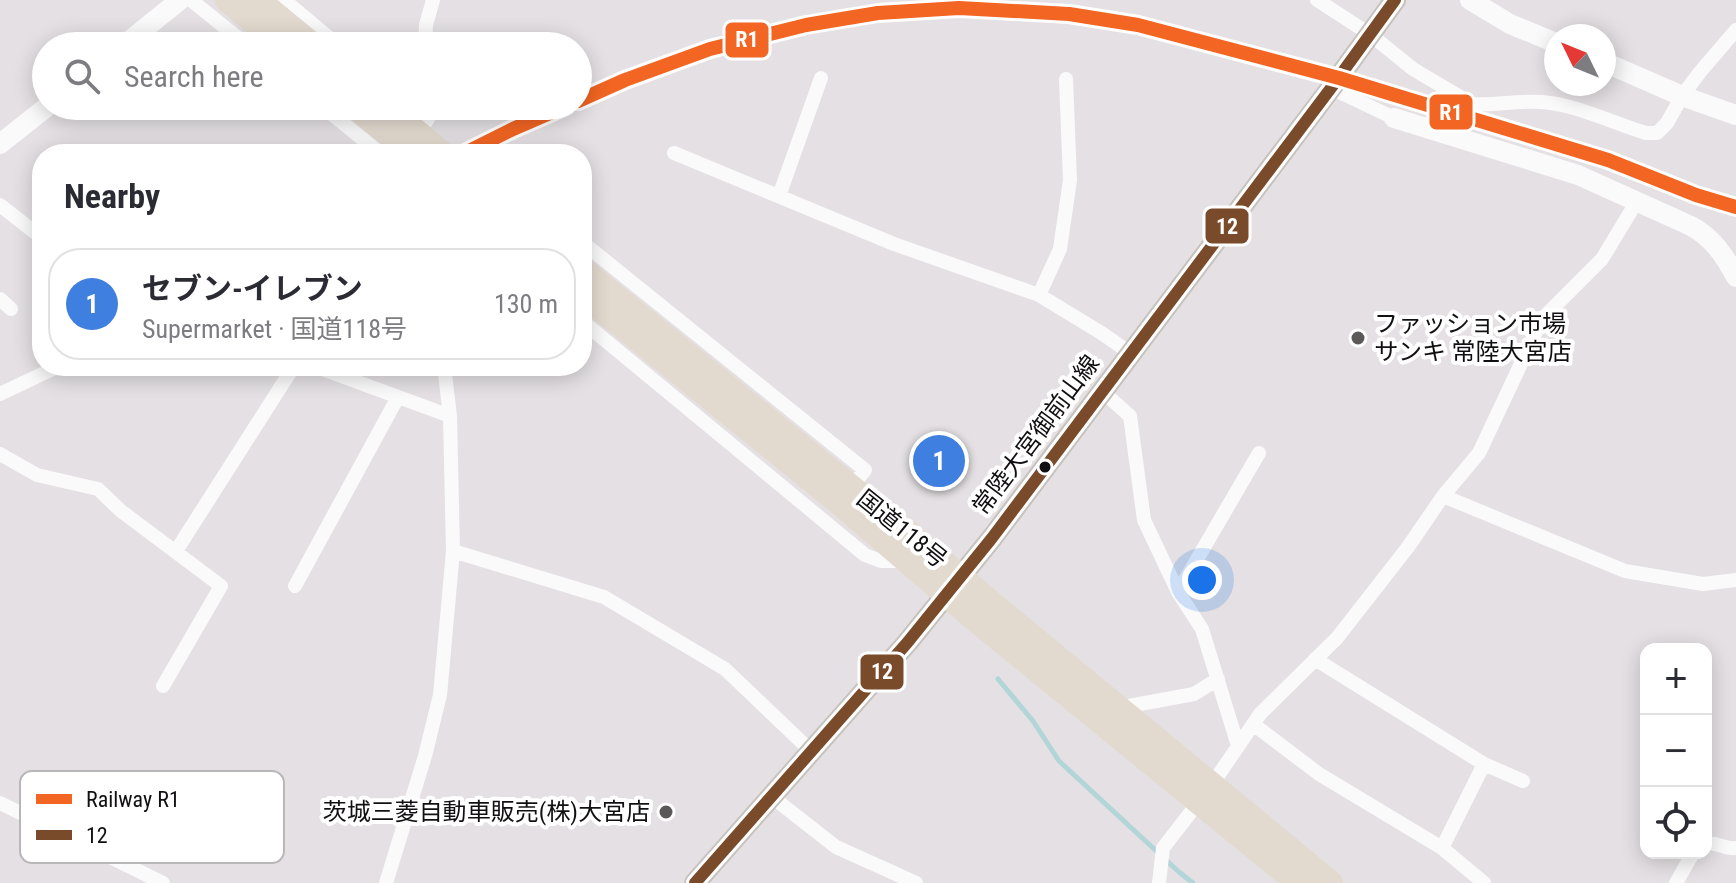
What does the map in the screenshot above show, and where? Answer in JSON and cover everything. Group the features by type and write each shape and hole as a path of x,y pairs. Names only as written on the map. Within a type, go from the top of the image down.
{"highway":[{"path":"228,0 267,32"},
{"path":"257,0 296,32"},
{"path":"373,120 401,144"},
{"path":"402,120 430,144"},
{"name":"国道118号","path":"592,280 647,335 905,561 953,586 1118,709 1299,883"},
{"name":"国道118号","path":"592,299 647,335 851,487 953,586 1205,794 1330,883"}],"main road":[{"name":"常陸大宮御前山線","path":"695,883 907,643 992,538 1395,0"}],"street":[{"path":"140,32 180,0"},
{"path":"191,0 231,32"},
{"path":"284,0 322,32"},
{"path":"426,32 433,0"},
{"path":"1317,0 1371,35 1413,69 1472,104 1519,101 1561,105 1646,133 1657,133 1667,123 1682,96 1736,30"},
{"path":"1470,0 1510,24 1544,38"},
{"path":"1616,67 1736,115"},
{"path":"779,196 821,78"},
{"path":"1039,295 1060,249 1070,180 1066,79"},
{"path":"1331,88 1394,118 1546,164 1637,201 1704,233 1730,253 1736,277"},
{"path":"0,144 32,119"},
{"path":"339,120 369,144"},
{"path":"408,144 427,120"},
{"path":"674,153 894,244 1039,295 1130,353"},
{"path":"1159,883 1163,848 1260,714 1337,638 1479,453 1542,319 1602,259 1637,201"},
{"path":"0,205 32,230"},
{"path":"592,250 865,470 851,487"},
{"path":"592,329 865,555 881,561 905,561"},
{"path":"0,394 38,376"},
{"path":"176,551 288,376"},
{"path":"341,376 450,416"},
{"path":"386,883 425,756 440,695 453,551 450,416 445,376"},
{"path":"1102,391 1130,416 1144,520 1178,592 1202,629 1238,746"},
{"path":"295,586 398,397"},
{"path":"1178,592 1259,453"},
{"path":"0,454 37,475 98,489 121,511 221,586 163,686"},
{"path":"1443,496 1625,571 1703,584 1736,580"},
{"path":"453,551 604,597 725,669 811,751"},
{"path":"1315,659 1484,764 1523,781"},
{"path":"1118,709 1194,694 1218,679"},
{"path":"1253,724 1319,774 1442,848 1484,883"},
{"path":"1442,848 1484,764"},
{"path":"771,796 836,847 916,883"},
{"path":"0,803 20,814"},
{"path":"1712,842 1736,848"},
{"path":"1676,883 1690,859"},
{"path":"110,863 136,877 163,883"}],"waterway":[{"path":"998,679 1033,721 1059,761 1193,883"}],"rail line":[{"name":"R1","path":"592,95 710,49 806,25 878,13 959,8 1069,14 1138,25 1339,78 1608,160 1696,195 1736,207"},
{"name":"R1","path":"483,144 534,120"}],"transit line":[{"name":"12","path":"695,883 907,643 992,538 1395,0"}],"place":[{"name":"ファッション市場 サンキ 常陸大宮店","path":"1358,338"},
{"name":"セブン-イレブン","path":"939,461"},
{"name":"茨城三菱自動車販売(株)大宮店","path":"666,812"}]}
